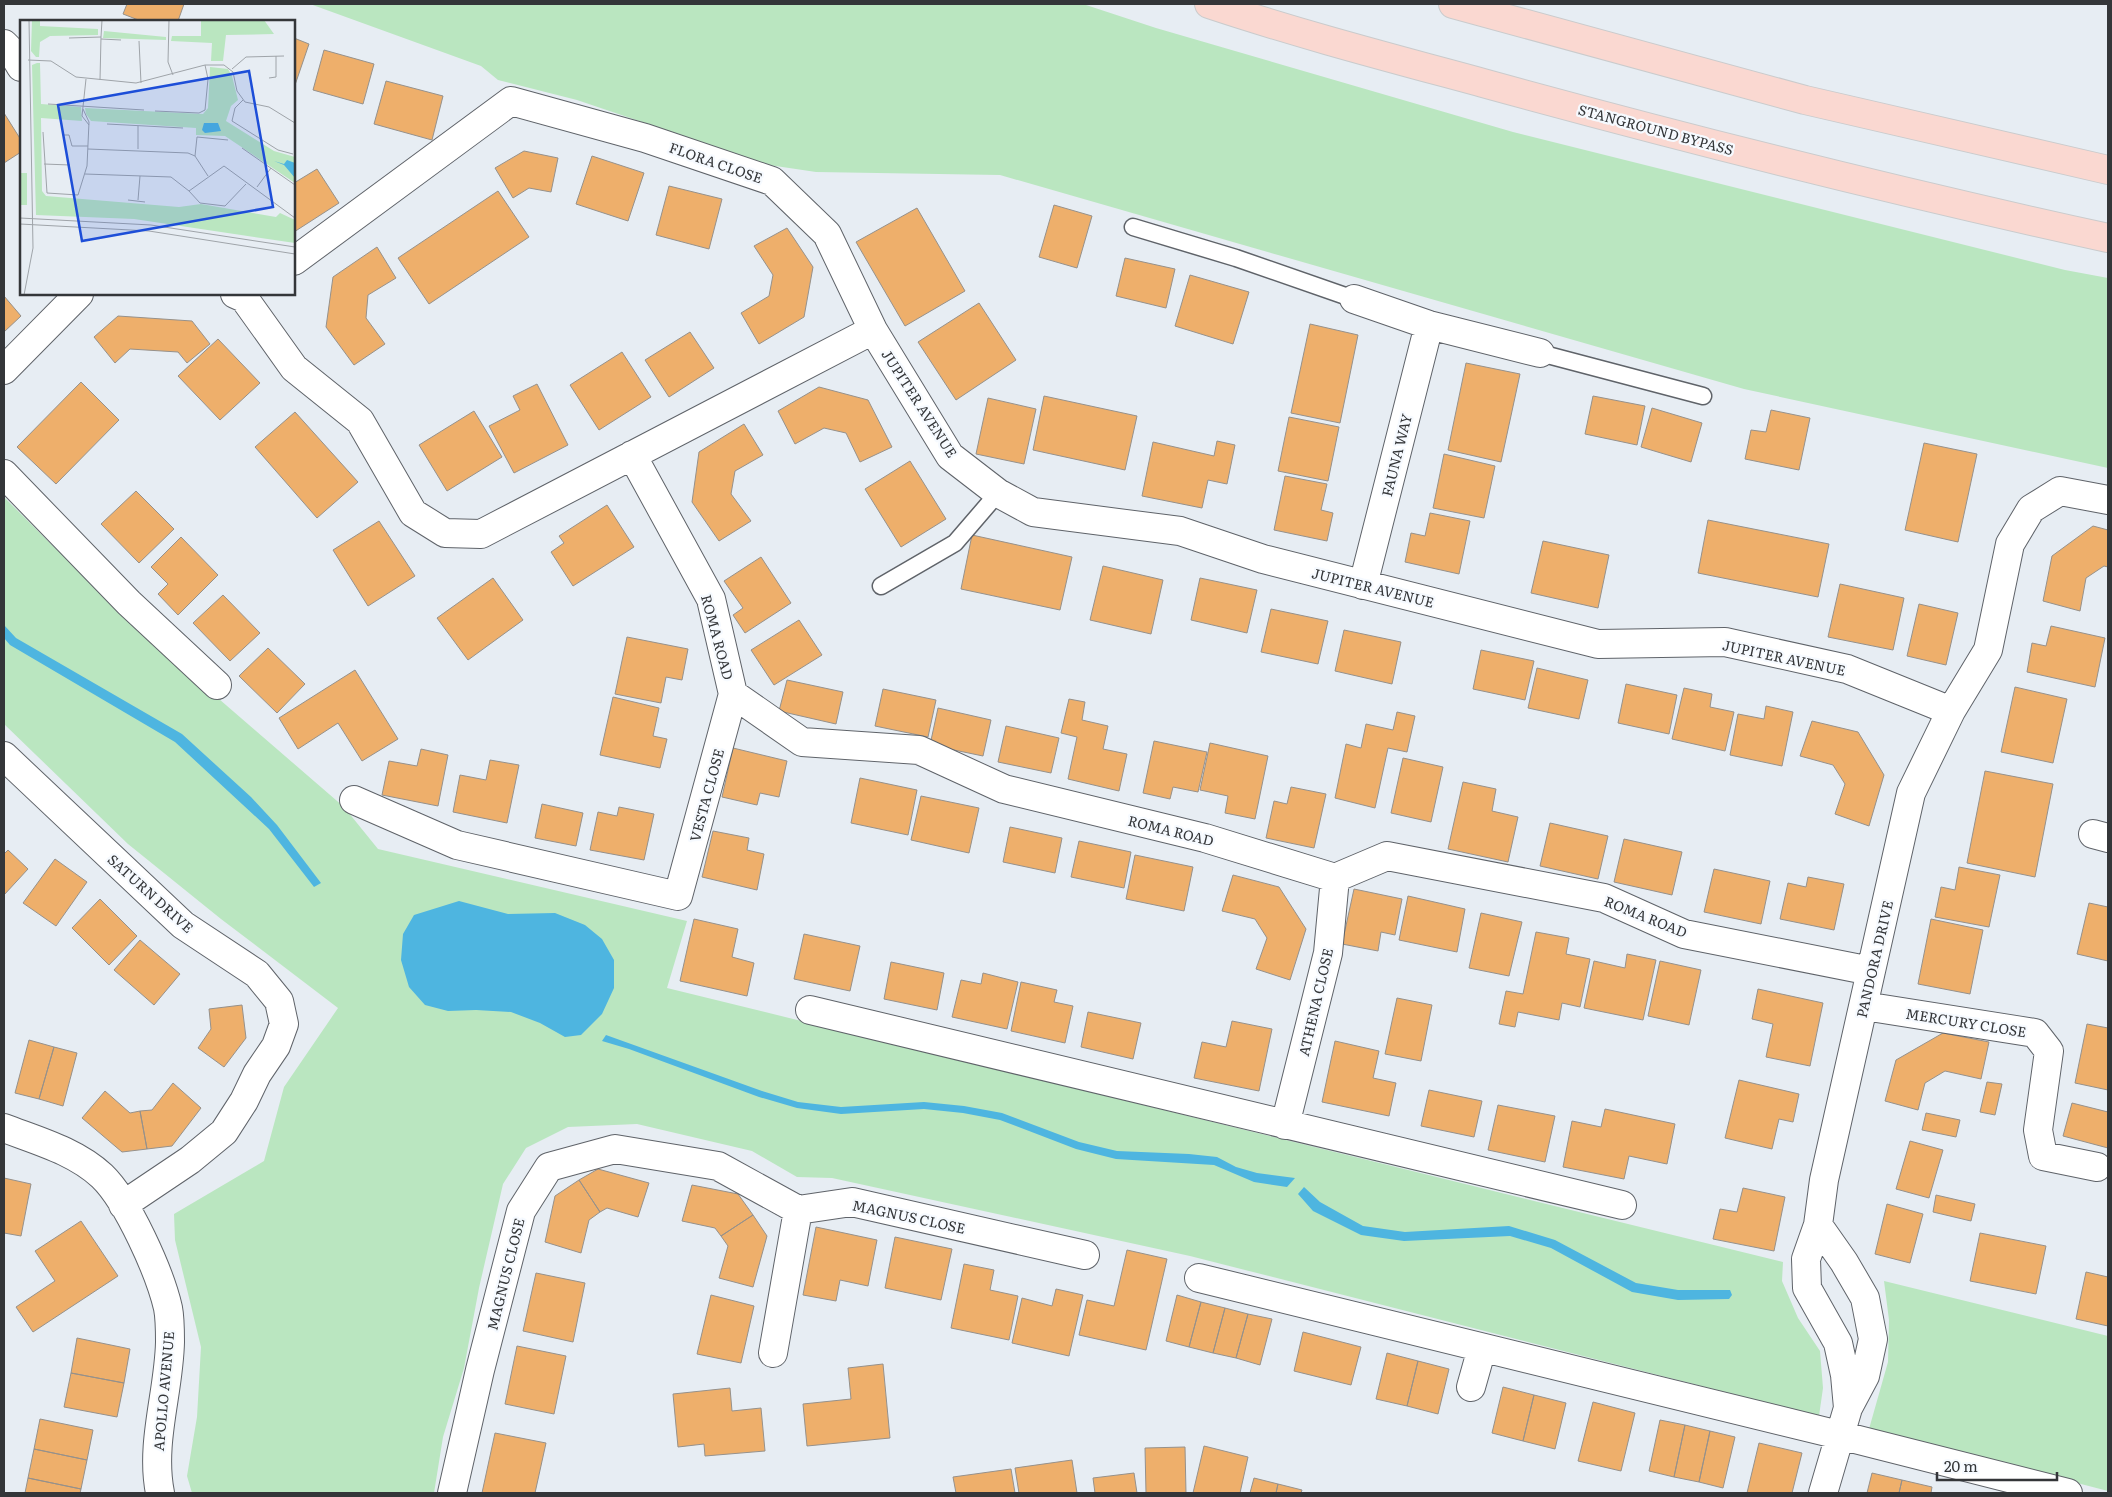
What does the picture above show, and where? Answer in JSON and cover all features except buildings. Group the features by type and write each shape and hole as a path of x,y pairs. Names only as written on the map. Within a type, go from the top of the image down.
{"main road":[{"name":"STANGROUND BYPASS","path":"1209,4 1337,43 1788,164 2108,238"},
{"path":"1452,4 1805,100 2108,170"}],"street":[{"path":"4,44 12,52 20,65"},
{"name":"FLORA CLOSE","path":"295,260 511,101 645,138 772,181 827,234 874,330"},
{"path":"4,370 79,295"},
{"path":"243,295 294,368 360,421 413,513 445,533 481,534 874,330"},
{"path":"1354,299 1429,325 1540,353"},
{"name":"FAUNA WAY","path":"1363,585 1429,325"},
{"name":"JUPITER AVENUE","path":"874,330 950,456 998,493 1033,512 1180,532 1263,559 1598,644 1725,642 1847,669 1951,711"},
{"name":"ROMA ROAD","path":"632,455 711,599 734,694 802,742 919,750 1004,790 1205,838 1335,878 1387,856 1604,898 1684,934 1872,971"},
{"path":"4,474 129,603 217,685"},
{"name":"PANDORA DRIVE","path":"1848,1408 1845,1375 1838,1343 1807,1288 1806,1259 1818,1225 1824,1180 1912,793 1951,711 1988,650 2010,544 2031,509 2060,491 2108,500"},
{"name":"VESTA CLOSE","path":"354,800 457,845 678,896 734,694"},
{"name":"SATURN DRIVE","path":"4,756 183,925 257,974 279,1001 284,1024 276,1046 257,1074 244,1101 224,1132 190,1160 123,1205"},
{"name":"ATHENA CLOSE","path":"1285,1125 1328,953 1335,878"},
{"name":"MERCURY CLOSE","path":"1864,1006 2034,1033 2049,1051 2038,1130 2043,1156 2097,1167"},
{"path":"810,1010 1622,1205"},
{"name":"APOLLO AVENUE","path":"4,1128 64,1150 102,1177 123,1205 144,1243 168,1309 170,1342 157,1457 160,1493"},
{"name":"MAGNUS CLOSE","path":"452,1493 480,1370 521,1211 549,1167 616,1149 718,1166 798,1210 852,1202 1085,1255"},
{"path":"773,1353 798,1210"},
{"path":"1818,1225 1844,1262 1865,1298 1873,1339 1865,1376 1848,1408 1824,1493"},
{"path":"1199,1278 2068,1493"},
{"path":"1471,1387 1482,1348"}],"lane":[{"path":"1133,228 1236,258 1354,299"},
{"path":"1540,353 1703,396"},
{"path":"881,586 955,542 998,493"}],"green space":[{"path":"310,4 1083,4 1156,28 1513,132 2065,270 2108,278 2108,468 1744,389 1000,175 816,172 769,165 577,100 498,80 481,66"},
{"path":"4,497 52,545 219,699 344,807 378,849 687,921 667,988 1783,1262 1782,1281 1798,1318 1820,1351 1823,1388 1819,1416 1190,1256 832,1178 797,1177 752,1151 637,1124 568,1127 526,1148 503,1184 479,1288 464,1368 443,1437 434,1493 192,1493 187,1476 197,1417 201,1347 175,1240 174,1214 264,1161 284,1087 338,1008 221,919 128,844 4,724"},
{"path":"1884,1281 2108,1336 2108,1491 1869,1429 1888,1362 1889,1320"}],"water":[{"path":"4,625 16,638 182,734 251,797 277,825 321,883 314,887 269,829 175,742 10,645 4,638"},
{"path":"459,901 508,914 555,913 585,925 602,939 614,960 614,988 602,1014 581,1035 565,1037 540,1023 511,1012 448,1011 425,1005 409,987 401,960 403,934 414,915"},
{"path":"606,1035 798,1102 841,1107 924,1102 964,1106 1002,1113 1079,1142 1117,1151 1217,1157 1236,1167 1257,1173 1295,1178 1287,1187 1254,1182 1214,1165 1116,1159 1076,1149 1000,1120 963,1113 924,1109 841,1114 797,1108 759,1097 629,1049 602,1041"},
{"path":"1304,1187 1320,1202 1363,1226 1405,1232 1509,1226 1555,1240 1636,1283 1678,1290 1730,1290 1732,1295 1729,1299 1678,1300 1632,1292 1551,1248 1510,1236 1404,1241 1361,1235 1313,1211 1298,1194"}]}
